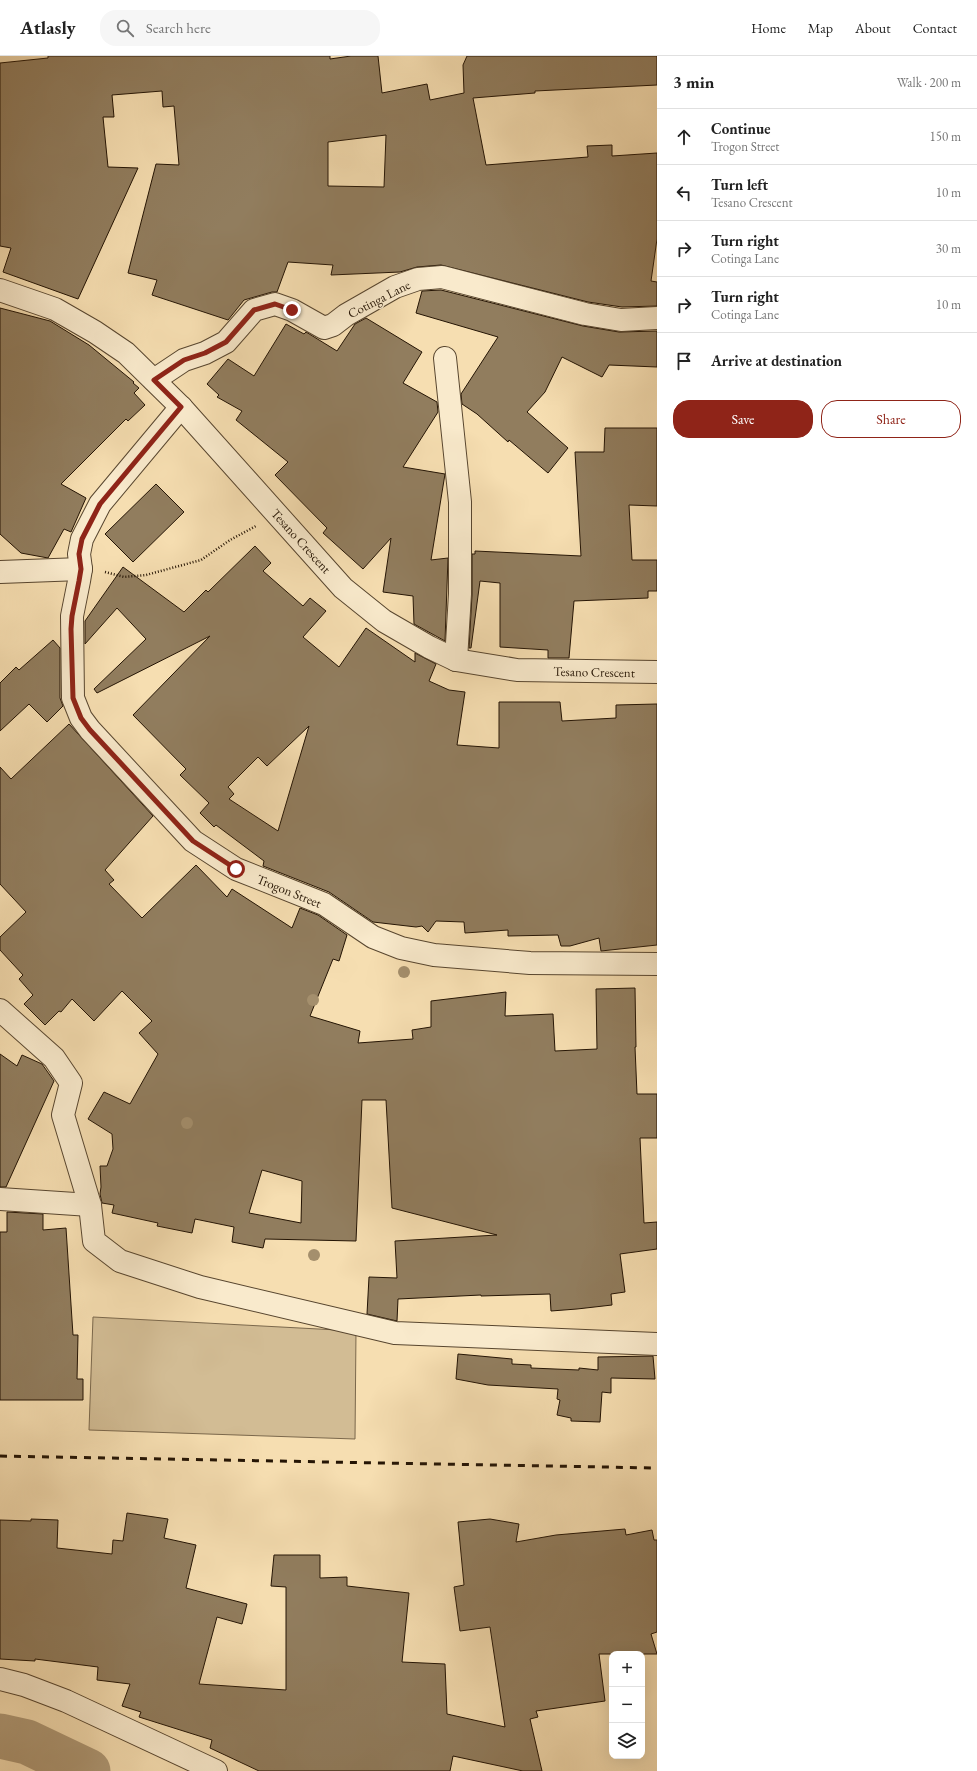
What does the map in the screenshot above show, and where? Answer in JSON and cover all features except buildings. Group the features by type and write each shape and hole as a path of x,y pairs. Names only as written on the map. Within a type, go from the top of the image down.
{"street":[{"name":"Cotinga Lane","path":"154,380 184,360 205,353 226,342 254,310 275,304 292,310 324,328 333,325 346,315 395,287 418,279 442,277 585,314 621,320 657,318"},
{"name":"Tesano Crescent","path":"0,290 55,309 95,332 126,353 181,407 343,588 384,621 428,647 456,660 517,670 657,672"},
{"path":"445,358 460,502 460,594 456,660"},
{"name":"Trogon Street","path":"181,407 100,504 82,539 79,554 81,569 71,629 73,698 81,718 90,730 193,841 236,869 324,904 373,937 401,948 434,955 530,963 657,964"},
{"path":"0,572 81,569"},
{"path":"0,1010 54,1058 71,1083 63,1115 90,1205 94,1241 120,1261 200,1287 265,1304 395,1333 657,1344"},
{"path":"0,1199 90,1205"},
{"path":"0,1679 24,1685 66,1701 216,1771"}],"path":[{"path":"81,569 100,571 124,577 146,575 201,560 230,540 256,526 281,519"}],"shaded area":[{"path":"93,1317 356,1331 355,1439 89,1430"}],"waterway":[{"path":"0,1736 27,1742 88,1771"}],"railway":[{"path":"0,1456 657,1468"}],"route":[{"path":"236,869 193,841 90,730 81,718 73,698 72,616 81,569 79,554 82,539 90,521 100,504 181,407 154,380 184,360 205,353 226,342 254,310 275,304 292,310"}]}
